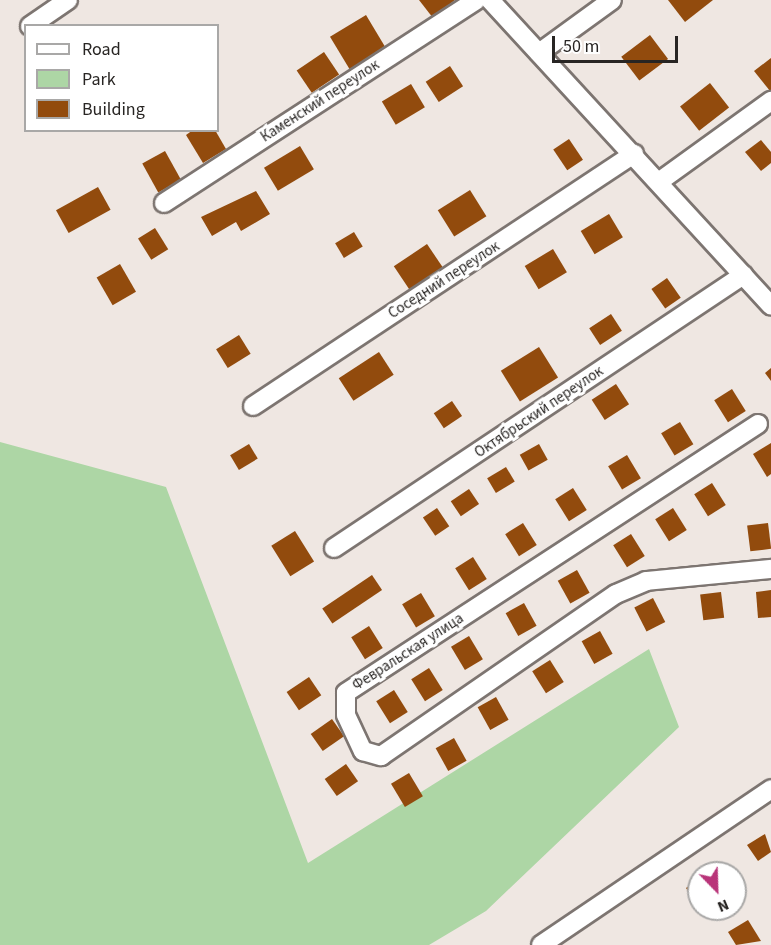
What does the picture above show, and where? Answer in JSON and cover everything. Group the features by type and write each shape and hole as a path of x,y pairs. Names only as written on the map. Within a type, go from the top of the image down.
{"street":[{"path":"32,24 68,0"},
{"name":"Каменский переулок","path":"164,203 476,0"},
{"path":"490,0 660,181 771,306"},
{"path":"539,53 612,0"},
{"path":"660,181 771,101"},
{"name":"Соседний переулок","path":"253,406 634,154"},
{"name":"Октябрьский переулок","path":"334,549 743,275"},
{"name":"Февральская улица","path":"758,424 345,693 346,715 363,751 381,756 616,594 656,580 771,569"},
{"path":"542,945 771,789"}],"green space":[{"path":"0,442 166,487 308,863 649,649 679,727 486,911 429,945 0,945"}],"building":[{"path":"419,0 455,0 433,18"},
{"path":"668,0 713,0 685,22"},
{"path":"366,15 386,48 350,70 330,37"},
{"path":"650,35 668,59 639,81 621,57"},
{"path":"324,52 339,74 312,93 297,70"},
{"path":"771,58 771,90 770,91 754,71"},
{"path":"450,66 463,86 439,102 426,82"},
{"path":"710,83 729,107 699,131 680,106"},
{"path":"411,84 425,107 396,125 382,102"},
{"path":"190,132 216,132 226,149 203,163 186,135"},
{"path":"569,139 583,160 567,170 553,150"},
{"path":"761,140 771,152 771,163 761,171 745,152"},
{"path":"300,146 314,169 278,191 264,168"},
{"path":"165,151 181,180 158,192 142,164"},
{"path":"98,187 111,210 69,233 56,210"},
{"path":"470,190 486,216 454,236 438,210"},
{"path":"256,191 270,214 241,231 236,222 212,236 201,217"},
{"path":"609,214 623,237 595,254 581,231"},
{"path":"155,228 168,249 151,260 138,239"},
{"path":"354,232 363,247 344,258 335,243"},
{"path":"427,244 445,271 412,293 394,266"},
{"path":"553,249 567,272 539,289 525,266"},
{"path":"120,264 136,292 113,305 97,278"},
{"path":"667,278 681,298 665,309 651,289"},
{"path":"611,314 622,331 600,345 589,328"},
{"path":"239,335 251,354 228,368 216,349"},
{"path":"539,347 558,378 520,401 501,371"},
{"path":"379,352 394,375 353,401 339,378"},
{"path":"771,368 771,381 765,373"},
{"path":"616,384 629,404 605,420 592,400"},
{"path":"732,389 746,411 728,422 714,400"},
{"path":"452,401 462,416 444,428 434,413"},
{"path":"680,422 693,444 675,456 661,433"},
{"path":"771,443 771,474 767,477 753,454"},
{"path":"249,444 258,459 239,470 230,455"},
{"path":"539,444 548,460 528,470 520,455"},
{"path":"627,455 641,478 622,489 608,466"},
{"path":"506,467 515,482 496,493 487,478"},
{"path":"712,483 726,505 708,516 694,494"},
{"path":"573,488 587,510 569,521 555,499"},
{"path":"469,489 479,504 461,516 451,501"},
{"path":"437,508 449,526 435,536 423,518"},
{"path":"673,508 687,530 669,541 655,519"},
{"path":"523,523 537,545 519,556 505,534"},
{"path":"768,523 771,549 750,551 747,526"},
{"path":"295,531 314,562 290,576 271,546"},
{"path":"631,534 645,556 627,567 613,545"},
{"path":"473,557 487,579 469,590 455,568"},
{"path":"577,570 590,593 570,603 558,581"},
{"path":"372,575 382,590 332,623 322,609"},
{"path":"771,590 771,617 758,618 756,592"},
{"path":"721,592 724,618 703,620 700,595"},
{"path":"421,593 435,616 416,627 402,604"},
{"path":"653,598 665,622 647,632 634,608"},
{"path":"524,603 537,626 518,636 506,613"},
{"path":"369,626 383,648 365,659 351,637"},
{"path":"600,631 613,654 594,664 582,641"},
{"path":"469,636 483,659 465,670 451,647"},
{"path":"550,660 564,682 546,693 532,671"},
{"path":"429,668 443,690 425,701 411,679"},
{"path":"309,677 321,695 299,710 287,692"},
{"path":"394,690 408,712 390,723 376,701"},
{"path":"496,697 509,720 490,730 478,707"},
{"path":"332,719 344,736 323,751 311,734"},
{"path":"454,738 467,761 448,771 436,748"},
{"path":"346,764 358,781 337,796 325,779"},
{"path":"409,773 423,796 405,807 391,784"},
{"path":"765,834 771,852 758,861 747,845"},
{"path":"747,921 761,941 736,945 728,932"}]}
